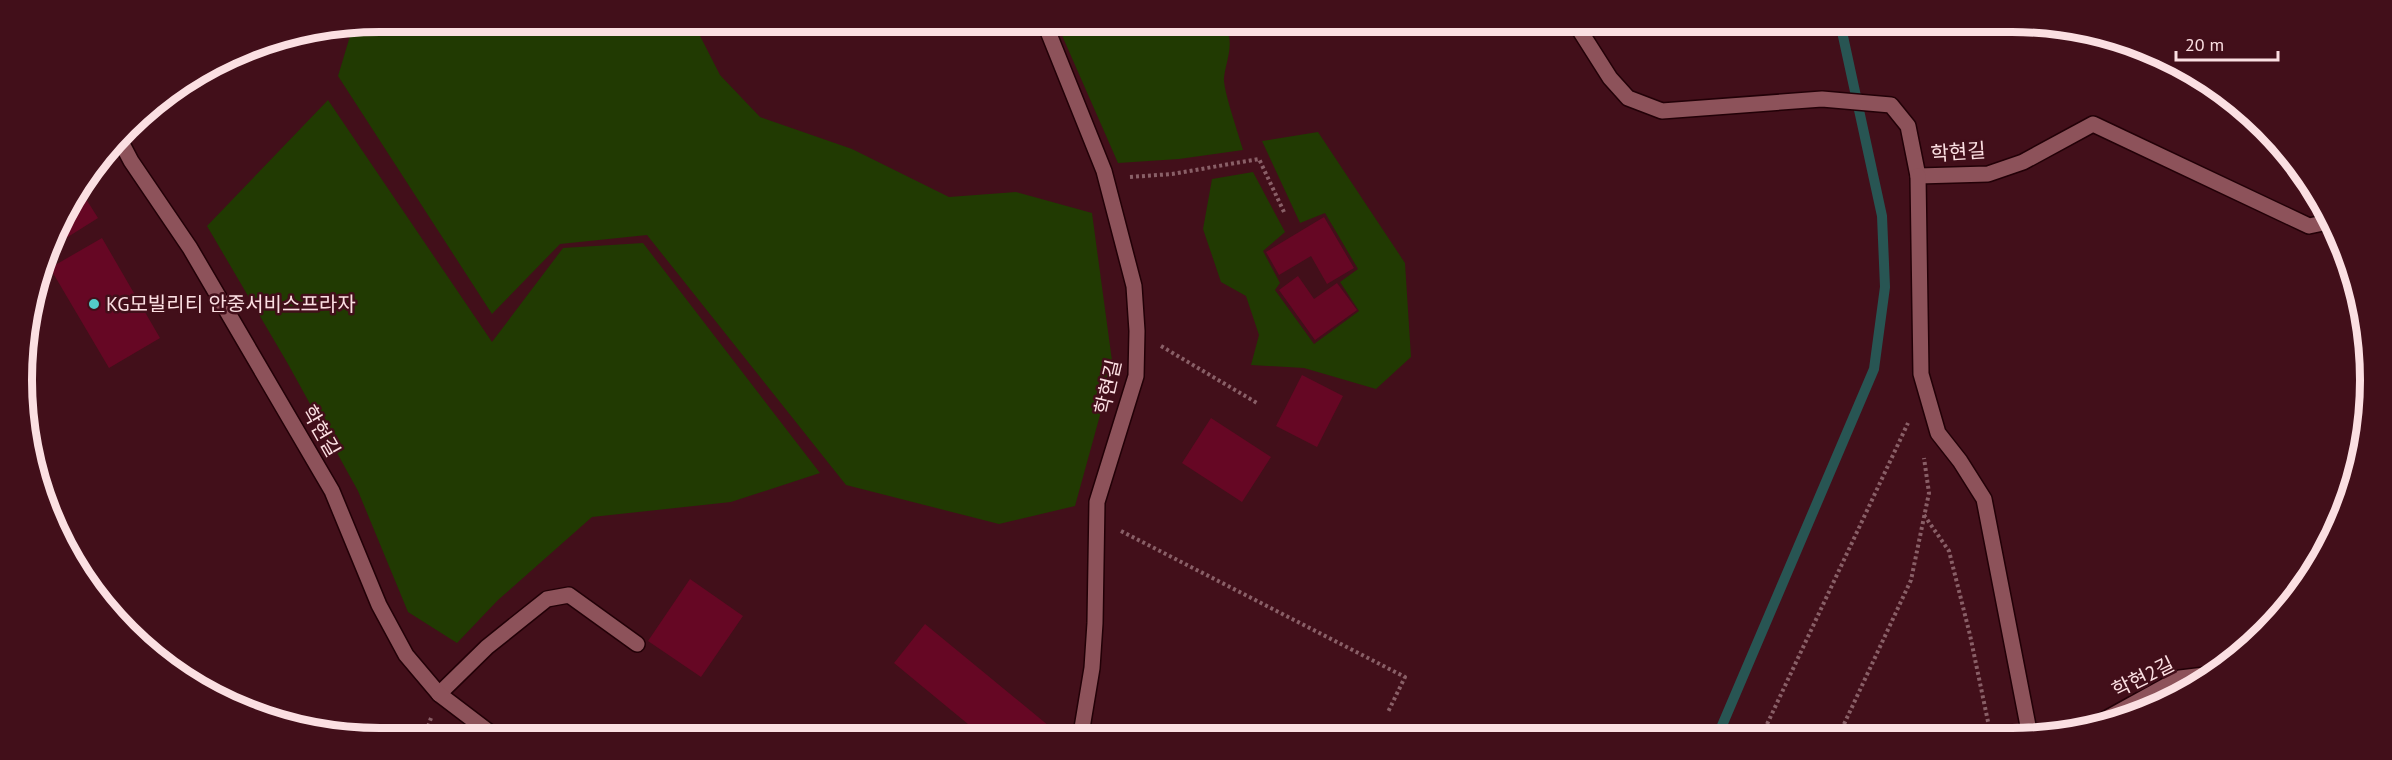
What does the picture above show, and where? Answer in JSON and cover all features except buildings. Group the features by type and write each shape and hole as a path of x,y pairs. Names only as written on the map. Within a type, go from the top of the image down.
{"street":[{"name":"학현길","path":"1048,32 1106,178 1134,286 1137,331 1137,376 1097,502 1095,634 1087,710 1082,728"},
{"name":"학현길","path":"1581,32 1610,78 1628,98 1662,111 1822,99 1891,105 1908,126 1918,176 1988,174 2023,162 2093,124 2309,225 2323,223"},
{"name":"학현길","path":"123,145 190,248 332,491 379,605 406,655 439,694 484,728"},
{"path":"1918,176 1921,374 1938,433 1960,461 1984,499 2028,728"},
{"path":"439,694 487,647 547,599 569,595 637,644"},
{"name":"학현2길","path":"2119,712 2180,678 2196,676"}],"path":[{"path":"1106,178 1172,174 1259,159 1284,212"},
{"path":"1137,331 1257,403"},
{"path":"1765,728 1917,404 1921,374"},
{"path":"1842,728 1911,580 1929,493 1923,448"},
{"path":"1924,515 1949,551 1970,634 1989,728"},
{"path":"1097,518 1405,677 1388,712"}],"green space":[{"path":"698,32 720,75 760,117 852,149 949,197 1016,192 1092,213 1113,368 1075,506 999,524 846,485 647,235 560,244 492,314 338,76 351,33"},
{"path":"1061,32 1227,32 1230,43 1224,84 1243,150 1179,159 1118,163"},
{"path":"328,100 492,342 563,248 643,243 820,473 731,502 592,517 498,600 457,643 408,612 358,491 288,364 207,226"},
{"path":"1318,132 1405,263 1411,357 1376,389 1304,368 1251,365 1259,335 1246,296 1221,282 1203,229 1212,179 1253,172 1285,232 1263,251 1280,283 1275,290 1314,344 1359,311 1340,282 1358,269 1325,213 1300,223 1262,141"}],"waterway":[{"path":"1721,728 1874,369 1885,287 1882,216 1842,32"}],"place":[{"name":"KG모빌리티 안중서비스프라자","path":"94,304"}]}
